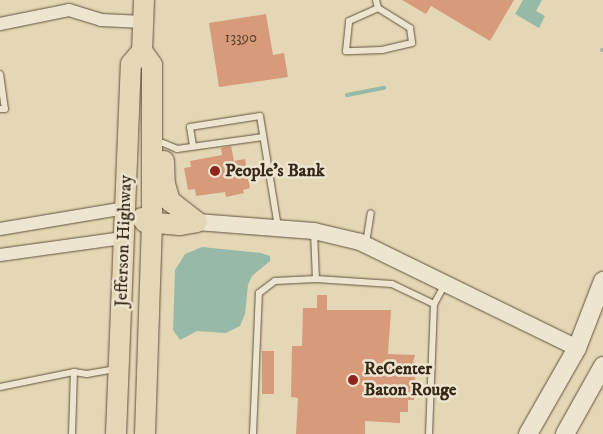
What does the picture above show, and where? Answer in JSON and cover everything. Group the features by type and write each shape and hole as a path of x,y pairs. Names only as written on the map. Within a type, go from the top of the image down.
{"main road":[{"name":"Jefferson Highway","path":"144,0 142,52 152,66 152,223 145,434"},
{"name":"Jefferson Highway","path":"116,434 131,64 142,52"},
{"path":"152,85 162,98 167,193 175,206 198,222"},
{"path":"130,91 139,104 140,215 145,222 152,223 180,225 198,222"},
{"path":"125,208 134,246 133,317 137,346 148,365"},
{"path":"528,434 577,348 603,281"},
{"path":"566,432 603,366"},
{"path":"565,371 576,378 580,386 567,417 566,432"}],"street":[{"path":"0,24 69,10 101,20 143,22"},
{"path":"0,229 125,208"},
{"path":"198,222 314,231 366,245 577,348"},
{"path":"0,255 124,238"}],"lane":[{"path":"376,0 378,8 410,28 412,42 382,50 346,51 349,21 378,8"},
{"path":"0,74 4,109 0,110"},
{"path":"193,146 190,127 260,116 278,229"},
{"path":"163,143 177,149 193,146 208,147 263,137"},
{"path":"366,245 371,213"},
{"path":"314,231 316,279"},
{"path":"253,434 259,293 275,281 316,279 392,284 434,304"},
{"path":"428,434 434,304 446,283"},
{"path":"0,387 74,372 87,374 119,368"},
{"path":"72,434 74,372"}],"shaded area":[{"path":"523,0 542,0 536,11 545,16 539,28 515,14"},
{"path":"202,247 261,253 270,256 270,261 252,276 248,285 245,314 240,326 226,333 197,331 180,340 173,330 175,270 185,254"}],"building":[{"path":"402,0 514,0 490,41 431,6 426,14"},
{"path":"266,14 273,55 284,53 288,77 219,87 209,23"},
{"name":"People's Bank","path":"231,146 234,161 245,159 250,188 243,190 244,193 226,197 225,192 196,196 195,189 188,190 184,168 191,167 190,161 222,155 221,148"},
{"name":"ReCenter Baton Rouge","path":"317,295 327,295 327,310 391,310 388,354 415,355 413,362 416,363 414,400 408,400 408,412 400,412 400,423 365,421 365,434 296,434 298,398 291,397 292,346 302,346 303,308 317,308"},
{"path":"262,351 274,351 274,394 262,394"}],"waterway":[{"path":"347,95 384,88"}],"place":[{"name":"People's Bank","path":"215,171"},
{"name":"ReCenter Baton Rouge","path":"353,380"}]}
